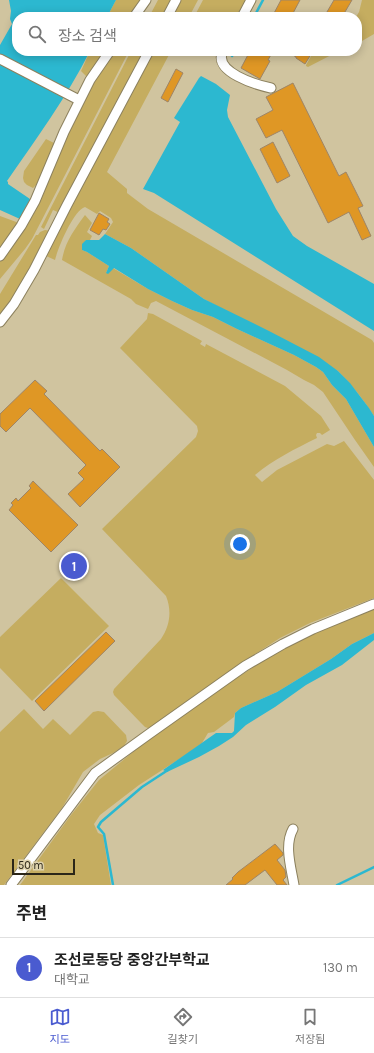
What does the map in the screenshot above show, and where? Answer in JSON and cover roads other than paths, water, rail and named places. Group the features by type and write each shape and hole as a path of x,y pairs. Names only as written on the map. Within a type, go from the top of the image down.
{"street":[{"path":"138,12 146,0"},
{"path":"170,12 176,0"},
{"path":"245,12 251,0"},
{"path":"0,256 21,226 35,201 79,100 90,80 107,56"},
{"path":"0,322 14,304 34,270 146,56"},
{"path":"222,56 222,62 227,69 239,77 256,85 271,88"},
{"path":"0,59 79,100"},
{"path":"11,885 95,773 245,666 313,629 374,604"},
{"path":"293,829 290,836 289,849 294,885"}],"water":[{"path":"9,0 116,0 110,12 12,12 12,24 10,19 11,11"},
{"path":"12,24 12,56 87,56 40,134 7,181 8,184 30,199 32,203 23,218 20,219 0,210 0,45"},
{"path":"201,76 216,84 230,95 227,110 228,117 276,209 293,236 307,246 374,284 374,331 154,193 143,189 180,122 174,118"},
{"path":"105,234 131,248 204,299 319,357 338,371 350,383 374,416 374,447 346,399 332,385 323,372 316,367 213,317 172,301 148,289 114,268 108,274 106,273 109,266 82,250 82,244 86,240 99,240"},
{"path":"374,633 374,640 342,665 306,685 246,725 233,737 199,757 167,772 163,770 216,733 232,733 234,731 235,713 241,708 277,692 331,659 352,644"}],"waterway":[{"path":"257,12 263,0"},
{"path":"113,885 104,834 98,827 101,822 142,787 168,770"},
{"path":"337,885 374,867"}],"place":[{"name":"조선로동당 중앙간부학교","path":"74,566"}]}
